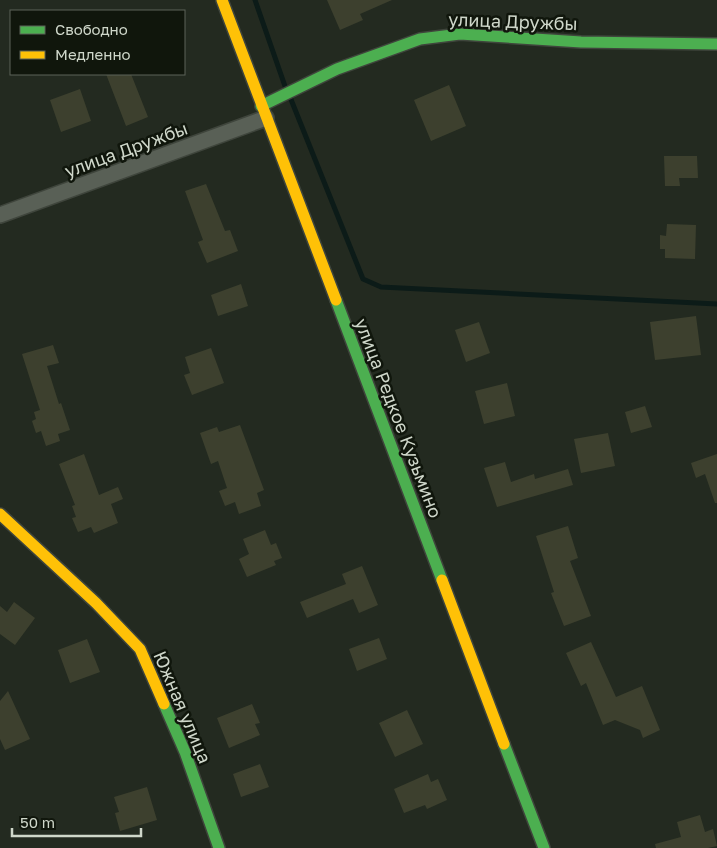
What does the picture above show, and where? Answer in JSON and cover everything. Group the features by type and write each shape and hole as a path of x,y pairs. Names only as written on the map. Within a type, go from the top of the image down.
{"street":[{"name":"улица Редкое Кузьмино","path":"222,0 544,848"},
{"name":"улица Дружбы","path":"0,216 263,112 338,69 420,39 460,34 581,42 717,44"},
{"name":"Южная улица","path":"0,514 96,603 140,649 185,752 219,848"}],"building":[{"path":"327,0 392,0 360,14 363,20 340,30"},
{"path":"106,75 131,75 148,117 126,126"},
{"path":"449,85 466,126 431,141 414,100"},
{"path":"80,89 91,121 61,132 50,100"},
{"path":"664,156 697,156 698,178 679,178 680,186 665,186"},
{"path":"206,184 225,231 230,230 238,251 207,263 198,242 203,240 185,191"},
{"path":"667,224 696,225 695,259 665,258 665,249 660,249 660,235 666,236"},
{"path":"241,284 248,306 218,316 211,295"},
{"path":"696,316 701,355 655,360 650,322"},
{"path":"479,322 490,353 466,362 455,330"},
{"path":"53,345 59,363 47,366 59,404 61,403 70,430 58,434 60,441 46,446 41,431 36,433 32,421 36,419 34,412 40,410 22,354"},
{"path":"211,348 224,383 192,395 184,375 190,373 185,357"},
{"path":"507,383 515,416 484,424 475,391"},
{"path":"645,406 652,427 631,433 625,412"},
{"path":"240,425 264,490 257,493 261,506 239,514 235,502 225,506 219,491 227,488 218,461 211,464 200,433 217,427 219,432"},
{"path":"608,433 615,466 581,473 574,439"},
{"path":"84,454 99,495 118,487 123,499 111,504 118,523 94,533 91,527 78,532 72,518 76,517 72,506 75,505 59,464"},
{"path":"717,454 717,503 715,503 705,474 696,478 691,463"},
{"path":"505,462 511,482 534,474 535,479 568,469 573,485 497,507 484,468"},
{"path":"568,526 578,558 570,561 591,616 564,626 551,593 554,592 536,536"},
{"path":"265,530 271,545 276,543 282,558 274,561 276,565 247,577 239,559 249,554 243,539"},
{"path":"362,566 378,605 359,613 353,599 307,618 300,602 346,584 342,574"},
{"path":"14,602 35,618 15,645 0,634 0,606 7,612"},
{"path":"379,638 387,659 357,671 349,649"},
{"path":"87,639 100,672 70,683 58,650"},
{"path":"591,642 616,697 642,686 660,730 643,738 640,730 615,720 603,725 586,683 581,686 566,653"},
{"path":"8,691 30,739 5,750 0,739 0,701"},
{"path":"252,704 260,723 255,724 260,735 229,748 217,718"},
{"path":"407,710 423,744 395,757 379,723"},
{"path":"260,764 269,787 241,797 233,774"},
{"path":"428,774 431,782 438,779 447,800 427,809 425,805 404,813 394,789"},
{"path":"147,787 157,820 120,831 115,813 119,812 114,797"},
{"path":"700,815 705,832 713,829 717,846 708,848 656,848 655,844 681,837 677,822"}],"waterway":[{"path":"255,0 286,89"},
{"path":"290,97 363,279 381,287 717,304"}],"traffic: fast":[{"path":"261,106 337,69 420,39 460,34 581,42 717,44"},
{"path":"336,300 442,580"},
{"path":"164,704 185,752 219,848"},
{"path":"504,744 544,848"}],"traffic: slow":[{"path":"222,0 336,300"},
{"path":"0,514 96,603 140,649 164,704"},
{"path":"442,580 504,744"}]}
